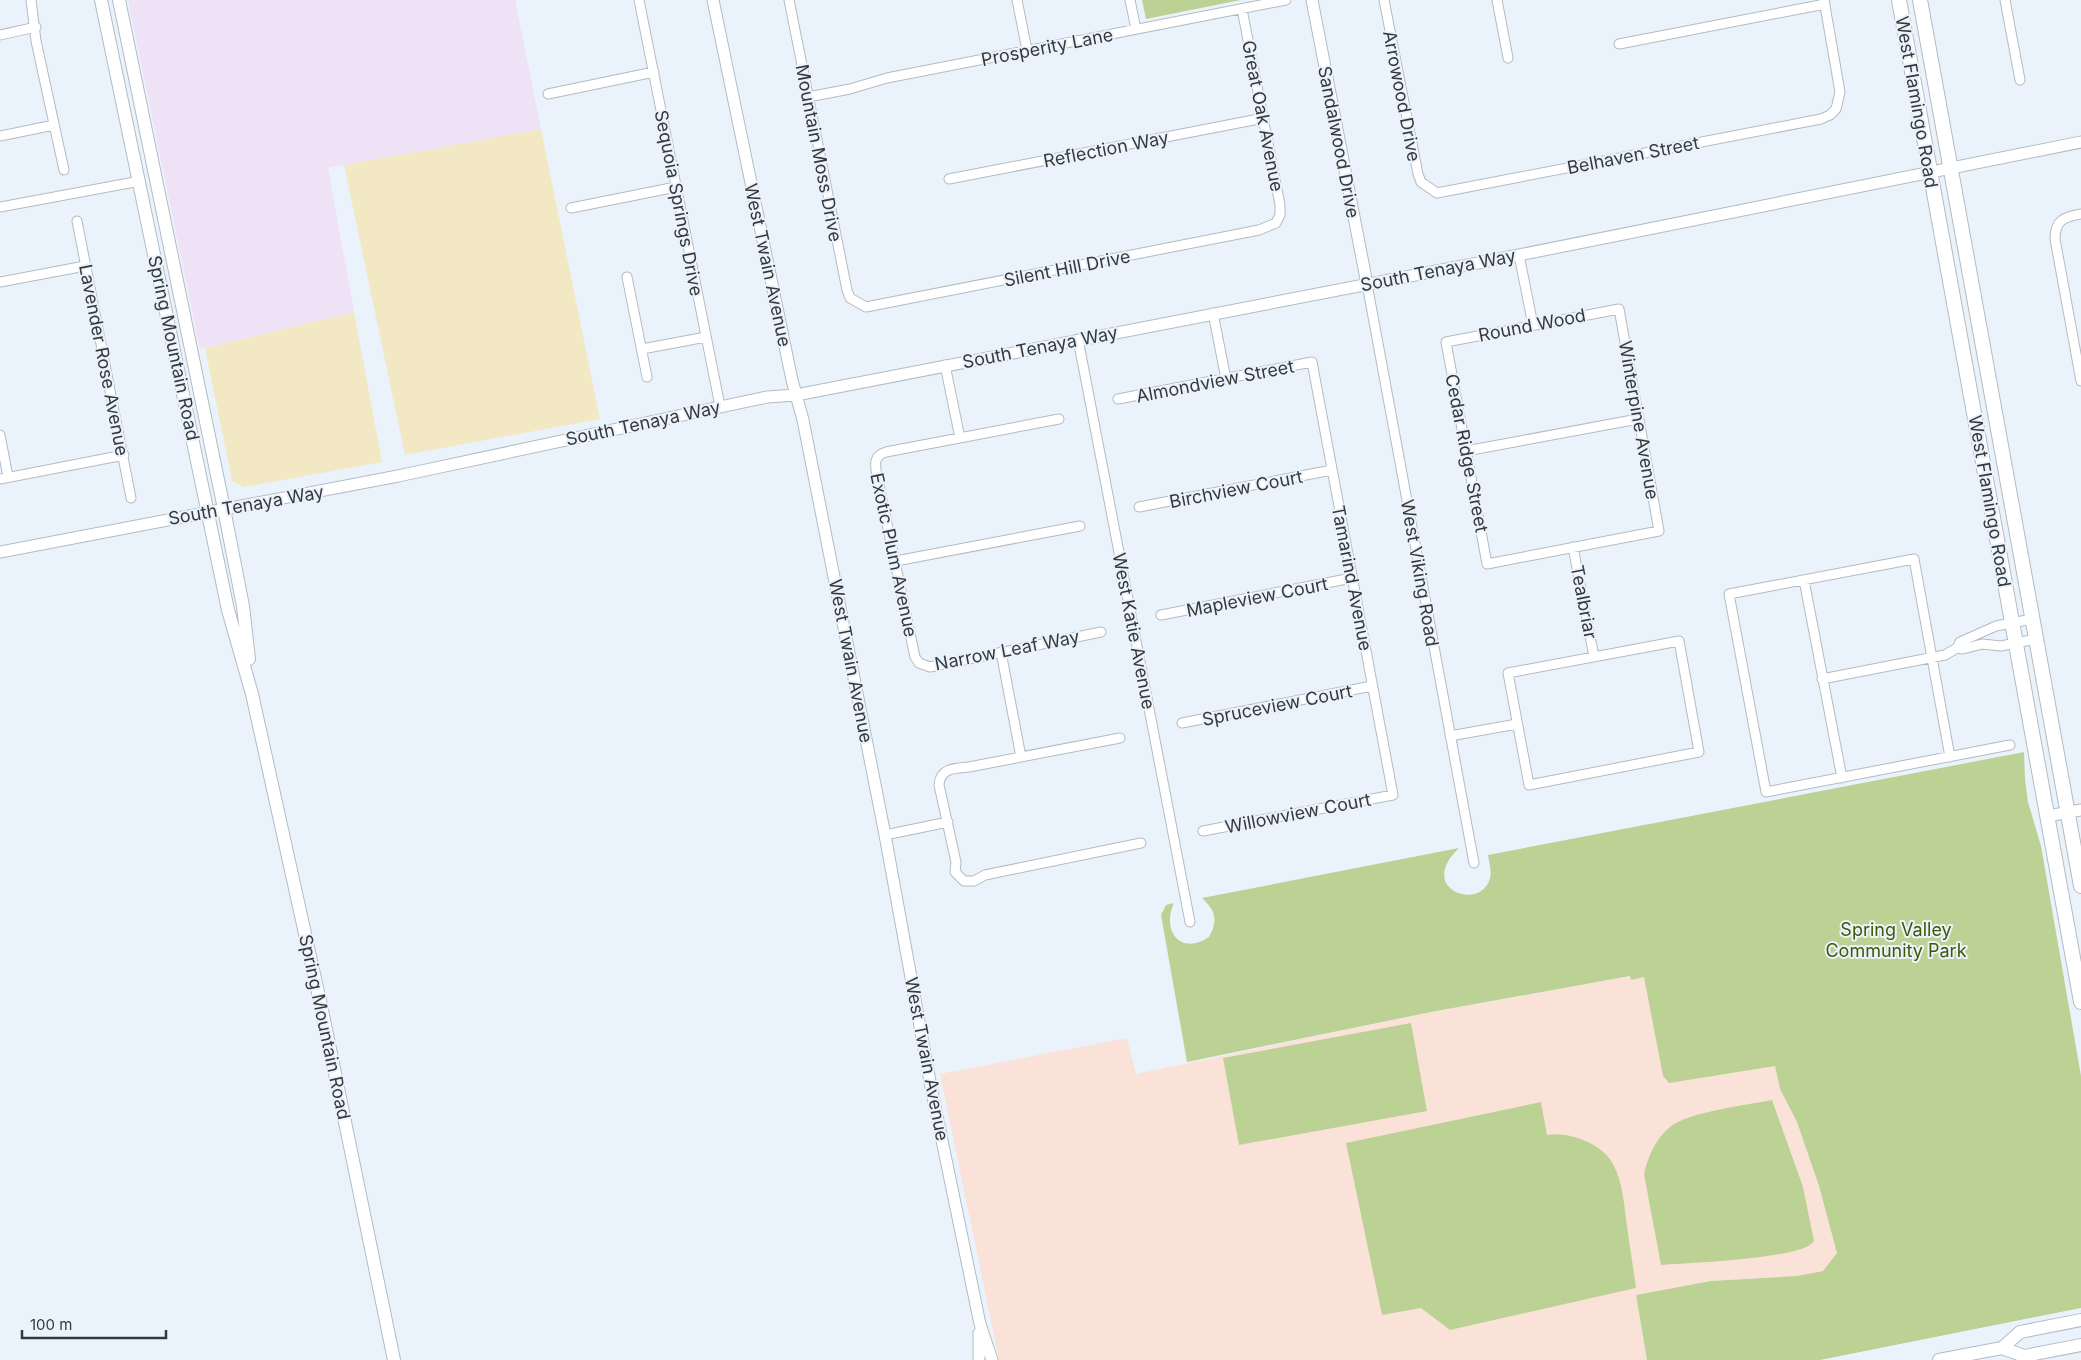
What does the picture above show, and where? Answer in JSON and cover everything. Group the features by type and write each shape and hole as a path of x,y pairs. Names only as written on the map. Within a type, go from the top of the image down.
{"main road":[{"name":"Spring Mountain Road","path":"101,0 228,610 252,694 323,1015 394,1360"},
{"name":"Spring Mountain Road","path":"119,0 179,285 243,606 252,694"},
{"name":"West Flamingo Road","path":"1899,0 2081,1002"},
{"name":"West Flamingo Road","path":"1920,0 2032,619 2074,811 2081,886"},
{"path":"123,104 147,170 157,181"},
{"path":"140,181 149,188 163,245 179,285"},
{"path":"2002,1348 2020,1332 2081,1320"},
{"path":"1939,1360 2002,1348 2024,1356 2081,1345"}],"street":[{"path":"31,0 36,27 36,41 64,170"},
{"name":"Sequoia Springs Drive","path":"639,0 720,406"},
{"name":"West Twain Avenue","path":"713,0 796,395 803,420 885,835 931,1087 980,1324 992,1360"},
{"name":"Mountain Moss Drive","path":"789,0 846,290 850,298 857,303"},
{"path":"1017,0 1027,50"},
{"path":"1130,0 1136,29"},
{"name":"Prosperity Lane","path":"808,97 850,89 887,78 1286,0"},
{"name":"Sandalwood Drive","path":"1312,0 1367,284"},
{"name":"Arrowood Drive","path":"1384,0 1418,174 1421,182 1428,189"},
{"path":"1497,0 1508,58"},
{"path":"2005,0 2020,80"},
{"path":"1619,44 1824,2"},
{"name":"Belhaven Street","path":"1428,189 1436,193 1821,119 1830,115 1836,109 1840,92 1824,2"},
{"name":"Great Oak Avenue","path":"1242,8 1280,205 1280,215 1276,223"},
{"path":"0,34 36,27"},
{"path":"548,94 654,72"},
{"name":"Reflection Way","path":"949,179 1264,118"},
{"path":"0,136 54,125"},
{"name":"South Tenaya Way","path":"0,552 398,476 720,406 767,397 796,395 1519,255 1844,188 1930,174 2081,142"},
{"path":"0,207 140,181"},
{"path":"570,208 676,187"},
{"path":"2081,214 2066,217 2055,230 2055,239 2081,381"},
{"name":"Lavender Rose Avenue","path":"77,221 131,498"},
{"name":"Silent Hill Drive","path":"857,303 866,307 1259,230 1276,223"},
{"path":"1519,255 1533,325"},
{"path":"0,282 85,266"},
{"path":"627,277 647,377"},
{"name":"West Viking Road","path":"1367,284 1474,863"},
{"name":"Round Wood","path":"1446,342 1619,309"},
{"name":"Winterpine Avenue","path":"1573,547 1659,531 1619,309"},
{"path":"1213,313 1226,379"},
{"path":"642,350 706,337"},
{"name":"West Katie Avenue","path":"1078,339 1190,922"},
{"name":"Cedar Ridge Street","path":"1446,342 1487,564 1573,547"},
{"name":"Almondview Street","path":"1118,399 1312,362"},
{"name":"Tamarind Avenue","path":"1312,362 1393,795"},
{"path":"945,365 960,438 1059,419"},
{"path":"1466,451 1638,418"},
{"path":"0,435 4,478 124,455"},
{"name":"Exotic Plum Avenue","path":"915,658 875,463 880,454 960,438"},
{"name":"Birchview Court","path":"1139,507 1332,470"},
{"path":"896,561 1080,526"},
{"name":"Tealbriar","path":"1573,547 1594,657"},
{"path":"1950,757 1914,559 1730,594 1766,792 1842,778 1950,757 2010,745"},
{"name":"Mapleview Court","path":"1161,615 1352,578"},
{"path":"1804,580 1842,778"},
{"path":"1822,679 1945,655 1957,648 1960,642 1996,626 2032,619"},
{"name":"Narrow Leaf Way","path":"915,658 919,663 930,667 1101,632"},
{"path":"1957,648 1963,649 1975,645 2001,646 2036,639"},
{"path":"1678,641 1699,752 1528,785 1517,724 1508,673 1678,641"},
{"path":"1001,652 1021,757"},
{"name":"Spruceview Court","path":"1182,723 1372,686"},
{"path":"1450,736 1517,724"},
{"path":"1120,738 969,767 951,768 944,773 940,778 940,792 956,862 955,872 964,881 974,881 985,875 1141,843"},
{"name":"Willowview Court","path":"1203,831 1393,795"},
{"path":"2048,816 2074,811"},
{"path":"885,835 948,822"},
{"name":"West Twain Avenue","path":"979,1360 980,1324"}],"shaded area":[{"path":"128,0 515,0 541,129 328,168 354,312 200,349"},
{"path":"1631,976 1632,979 1644,977 1771,1049 1780,1089 1797,1122 1819,1186 1837,1253 1823,1271 1797,1276 1711,1281 1636,1295 1647,1360 999,1360 940,1074 1127,1038 1136,1074 1431,1012"}],"green space":[{"path":"1142,0 1241,0 1146,19"},
{"name":"Spring Valley Community Park","path":"2024,752 2028,802 2041,846 2081,1076 2081,1308 1820,1360 1647,1360 1636,1295 1711,1281 1797,1276 1823,1271 1837,1253 1819,1186 1797,1122 1780,1089 1775,1066 1669,1083 1663,1076 1644,977 1631,980 1630,976 1431,1012 1187,1062 1161,915 1166,905 1174,903 1170,923 1176,938 1190,944 1209,937 1214,926 1213,912 1202,898 1459,848 1447,863 1444,875 1447,885 1455,892 1465,895 1476,894 1485,888 1490,878 1491,870 1488,855"},
{"path":"1411,1023 1427,1111 1239,1145 1223,1058"},
{"path":"1772,1100 1803,1187 1814,1241 1806,1247 1768,1256 1661,1265 1644,1174 1656,1143 1670,1127 1690,1117"},
{"path":"1541,1102 1547,1135 1556,1134 1575,1137 1594,1145 1609,1158 1614,1166 1622,1192 1636,1288 1450,1330 1421,1308 1382,1315 1346,1143"}],"sand":[{"path":"541,129 600,419 405,455 344,165"},
{"path":"354,312 382,462 244,487 232,481 205,348"}]}
